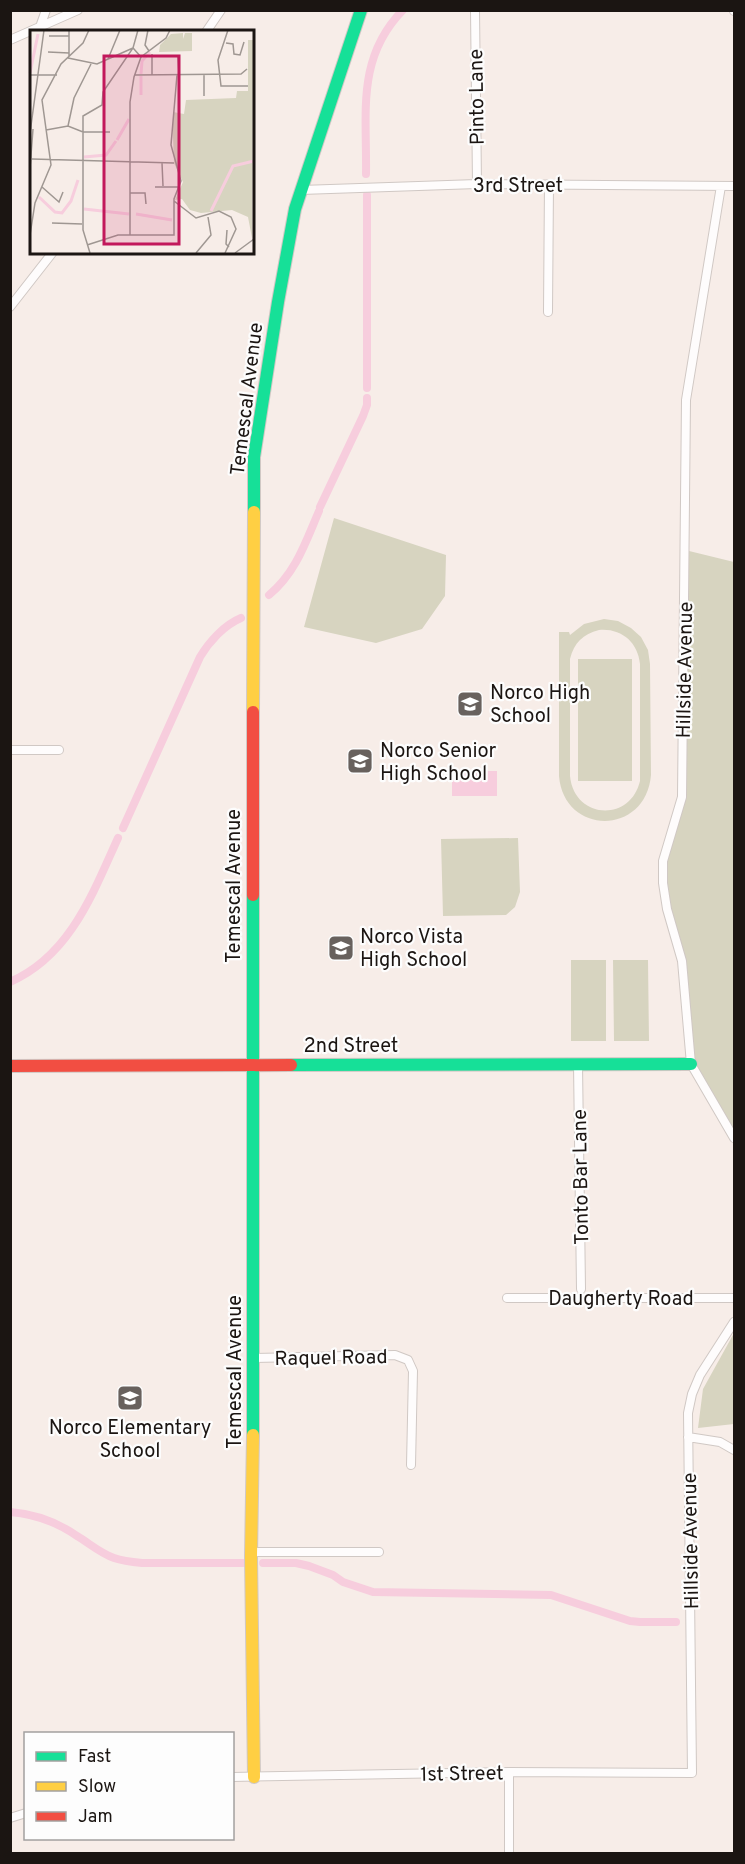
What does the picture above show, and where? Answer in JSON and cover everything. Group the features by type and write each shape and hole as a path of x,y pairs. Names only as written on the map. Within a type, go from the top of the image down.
{"street":[{"path":"40,27 46,10"},
{"path":"33,30 78,10"},
{"path":"207,30 221,10"},
{"name":"Temescal Avenue","path":"254,1777 251,1552 254,1358 252,1065 254,457 279,292 295,209 362,10"},
{"name":"Pinto Lane","path":"475,10 477,184"},
{"path":"10,40 30,31"},
{"name":"3rd Street","path":"301,190 477,184 735,186"},
{"path":"548,312 549,184"},
{"name":"Hillside Avenue","path":"722,186 686,400 682,797 663,861 663,883 667,909 682,961 691,1064 735,1138"},
{"path":"10,307 51,254"},
{"path":"10,750 59,750"},
{"name":"Tonto Bar Lane","path":"578,1064 581,1289"},
{"name":"2nd Street","path":"10,1066 691,1064"},
{"name":"Daugherty Road","path":"507,1298 735,1298"},
{"name":"Hillside Avenue","path":"692,1773 688,1413 692,1394 700,1375 735,1322"},
{"name":"Raquel Road","path":"254,1358 395,1355 408,1360 413,1371 411,1465"},
{"path":"688,1437 720,1442 735,1450"},
{"path":"251,1552 379,1552"},
{"path":"509,1772 509,1854"},
{"name":"1st Street","path":"234,1777 509,1772 692,1773"}],"shaded area":[{"path":"334,518 446,555 445,596 422,629 376,643 304,627"},
{"path":"685,550 734,562 734,1138 691,1064 682,961 667,909 663,861 682,797"},
{"path":"604,619 618,621 631,628 641,637 648,650 650,664 651,775 646,795 635,809 621,818 605,821 589,818 575,810 564,796 559,776 559,632 569,632 570,635 584,624","holes":["599,630 607,630 627,638 639,656 640,781 634,795 625,804 615,809 603,810 591,808 581,801 574,790 570,776 570,659 574,648 584,637"]},
{"path":"578,659 632,659 632,781 578,781"},
{"path":"452,771 497,771 497,796 452,796"},
{"path":"518,838 520,892 515,907 506,915 443,916 441,839"},
{"path":"571,960 606,960 606,1041 571,1041"},
{"path":"613,960 648,960 649,1041 614,1041"},
{"path":"734,1333 734,1424 698,1428 703,1389"}],"waterway":[{"path":"366,174 366,108 371,67 388,28 403,10"},
{"path":"367,195 367,388"},
{"path":"320,507 363,416 367,398"},
{"path":"269,595 293,567 319,511"},
{"path":"123,828 200,657 218,634 241,618"},
{"path":"10,982 31,971 64,940 89,901 118,838"},
{"path":"10,1512 54,1523 104,1553 121,1560 142,1563 243,1563"},
{"path":"263,1563 296,1563 309,1566 333,1575 343,1582 373,1592 551,1595 630,1621 676,1622"}],"traffic: fast":[{"path":"254,512 254,457 295,209 361,10"},
{"path":"253,895 253,1435"},
{"path":"291,1065 691,1064"}],"traffic: slow":[{"path":"253,712 254,512"},
{"path":"253,1435 251,1556 254,1777"}],"traffic: jam":[{"path":"253,712 253,895"},
{"path":"10,1066 291,1065"}],"place":[{"name":"Norco High School","path":"470,704"},
{"name":"Norco Senior High School","path":"360,761"},
{"name":"Norco Vista High School","path":"341,948"},
{"name":"Norco Elementary School","path":"130,1398"}]}
